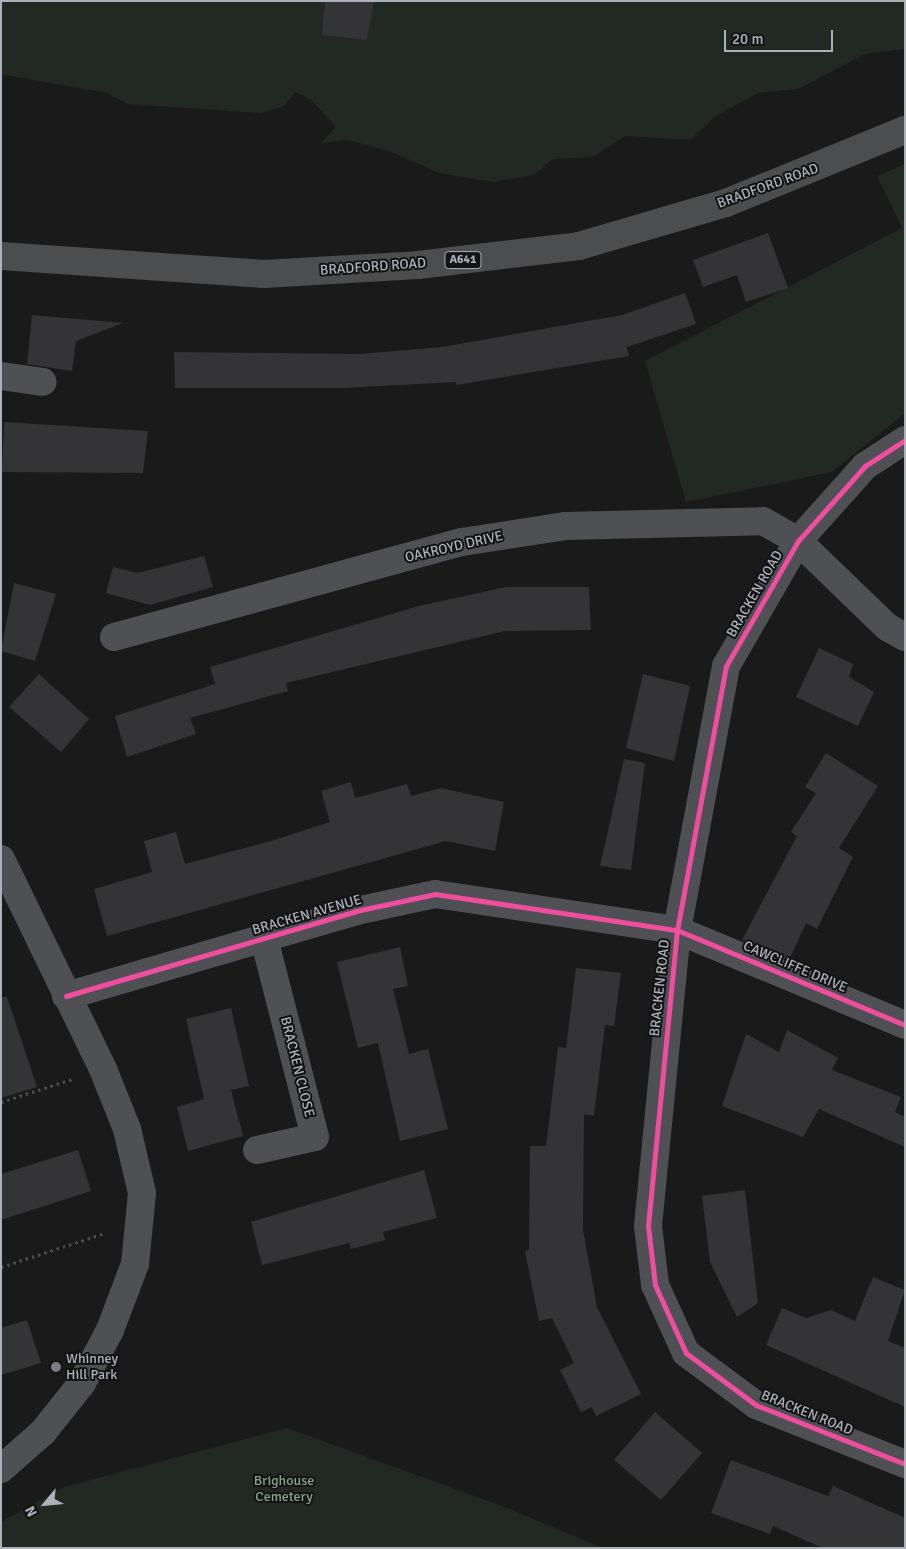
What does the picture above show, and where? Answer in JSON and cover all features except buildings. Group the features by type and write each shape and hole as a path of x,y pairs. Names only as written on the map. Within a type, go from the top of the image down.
{"main road":[{"name":"BRADFORD ROAD","path":"1,256 264,274 418,265 579,246 726,203 905,130"}],"street":[{"path":"1,376 43,382"},
{"name":"BRACKEN ROAD","path":"905,440 866,466 798,541 726,666 677,930 648,1226 655,1285 686,1353 748,1399 905,1464"},
{"name":"OAKROYD DRIVE","path":"114,637 462,542 564,526 763,521 798,541 887,627 905,637"},
{"path":"1,859 103,1069 129,1138 142,1193 135,1264 110,1330 82,1383 43,1432 1,1470"},
{"name":"BRACKEN AVENUE","path":"66,996 356,911 435,894 677,930"},
{"name":"CAWCLIFFE DRIVE","path":"677,930 905,1025"},
{"name":"BRACKEN CLOSE","path":"257,1150 315,1137 264,939"}],"path":[{"path":"1,1102 103,1069"},
{"path":"1,1267 139,1222"}],"green space":[{"path":"1,1 905,1 905,49 865,54 798,89 758,93 716,116 690,140 625,136 593,157 553,159 534,175 494,182 439,173 392,152 348,140 321,143 336,127 311,100 295,92 284,106 261,113 128,104 107,93 1,74"},
{"path":"905,164 905,413 832,472 686,502 645,361 902,228 877,176"},
{"name":"Brighouse Cemetery","path":"287,1428 502,1506 603,1548 1,1548 1,1522 64,1487"}],"cycle path":[{"path":"905,440 865,466 798,541 726,666 677,930 648,1226 655,1285 686,1353 756,1405 905,1464"},
{"path":"66,996 356,911 435,894 677,930 905,1025"}],"place":[{"name":"Whinney Hill Park","path":"56,1367"}]}
